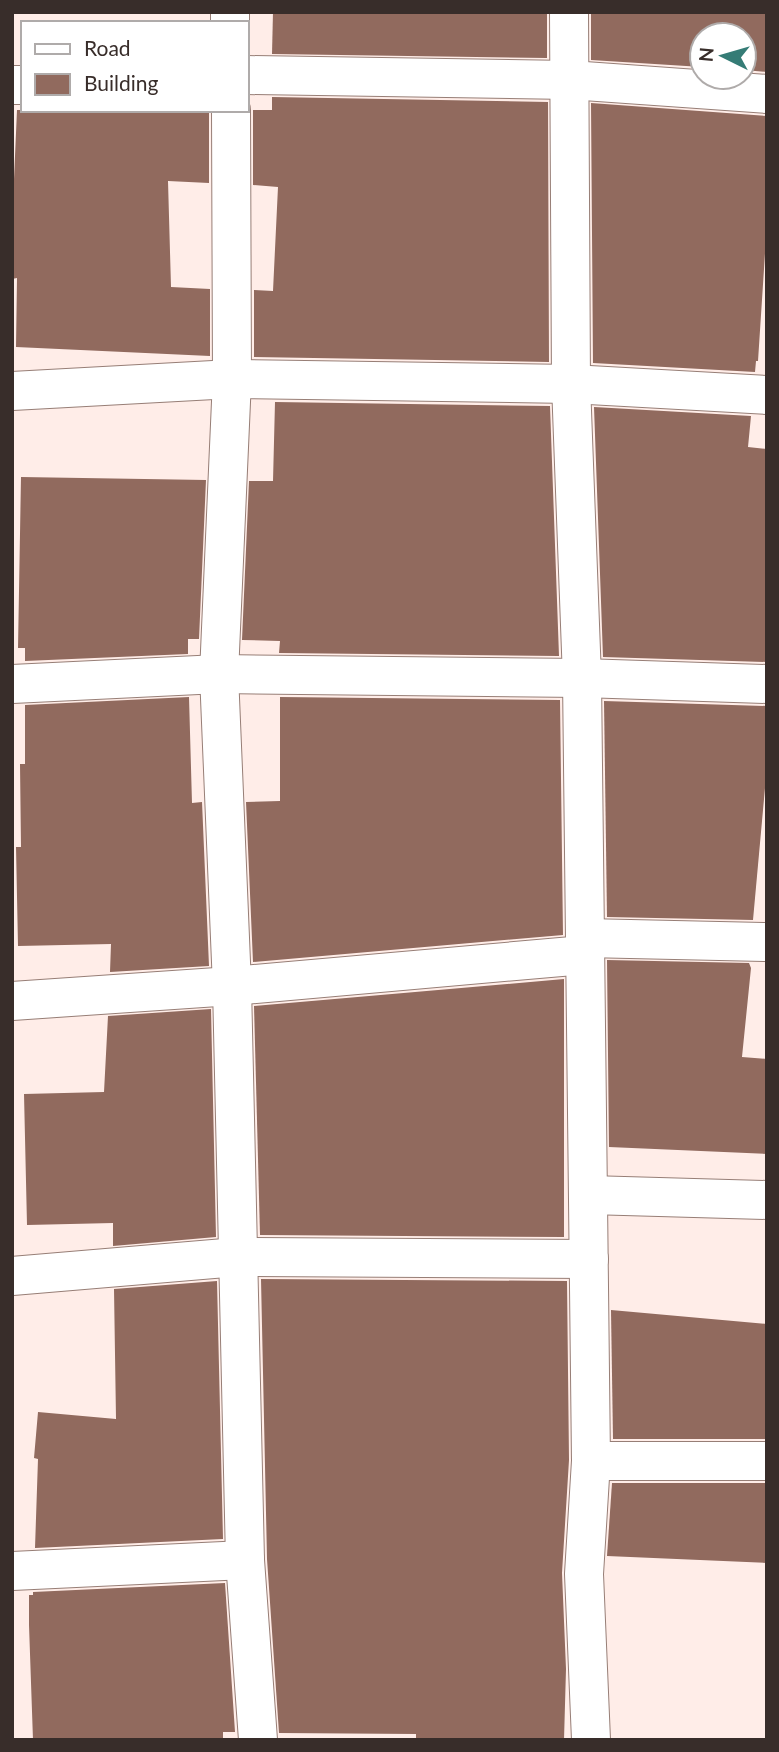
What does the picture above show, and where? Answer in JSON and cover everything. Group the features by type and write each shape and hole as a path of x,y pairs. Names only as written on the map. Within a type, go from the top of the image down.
{"street":[{"path":"569,12 571,384 582,678 589,1195 591,1461 584,1574 591,1740"},
{"path":"248,75 570,80 767,94"},
{"path":"231,112 232,379 219,674 232,986 245,1560 258,1740"},
{"path":"12,391 232,379 571,384 767,395"},
{"path":"12,684 219,674 582,678 767,684"},
{"path":"12,1001 232,986 585,947 767,942"},
{"path":"589,1195 767,1200"},
{"path":"12,1276 237,1257 589,1259"},
{"path":"591,1461 767,1461"},
{"path":"12,1571 245,1560"}],"building":[{"path":"273,12 547,12 547,58 272,54"},
{"path":"591,12 767,12 767,72 758,71 758,21 688,21 688,66 591,60"},
{"path":"272,97 548,102 549,362 254,357 254,290 273,291 278,187 253,185 253,110 272,110"},
{"path":"591,103 767,116 767,223 758,361 755,372 593,363"},
{"path":"17,110 209,112 209,183 168,181 171,287 210,289 210,356 16,347 17,278 12,279"},
{"path":"275,402 550,406 559,656 279,653 280,641 242,640 249,481 273,481"},
{"path":"594,407 751,416 748,447 767,449 767,662 603,657"},
{"path":"21,477 206,480 199,639 188,639 188,654 25,661 25,648 18,648"},
{"path":"189,697 192,803 202,802 209,966 110,972 111,944 18,946 16,847 21,847 20,764 25,764 25,705"},
{"path":"280,697 560,700 563,935 253,962 246,802 280,801"},
{"path":"604,701 767,706 767,766 753,920 607,917"},
{"path":"607,960 749,963 751,968 742,1057 767,1059 767,1154 609,1147"},
{"path":"564,979 564,1237 260,1235 254,1006"},
{"path":"211,1009 216,1237 113,1246 113,1223 27,1225 24,1094 104,1092 108,1016"},
{"path":"261,1279 567,1281 569,1460 562,1573 566,1669 564,1740 416,1740 416,1734 279,1733 267,1559"},
{"path":"217,1281 223,1539 35,1548 38,1459 34,1458 38,1412 116,1419 114,1289"},
{"path":"611,1310 767,1324 767,1439 613,1439"},
{"path":"612,1483 767,1483 767,1563 607,1556"},
{"path":"225,1583 235,1732 223,1732 223,1740 33,1740 29,1595 33,1595 33,1592"}]}
